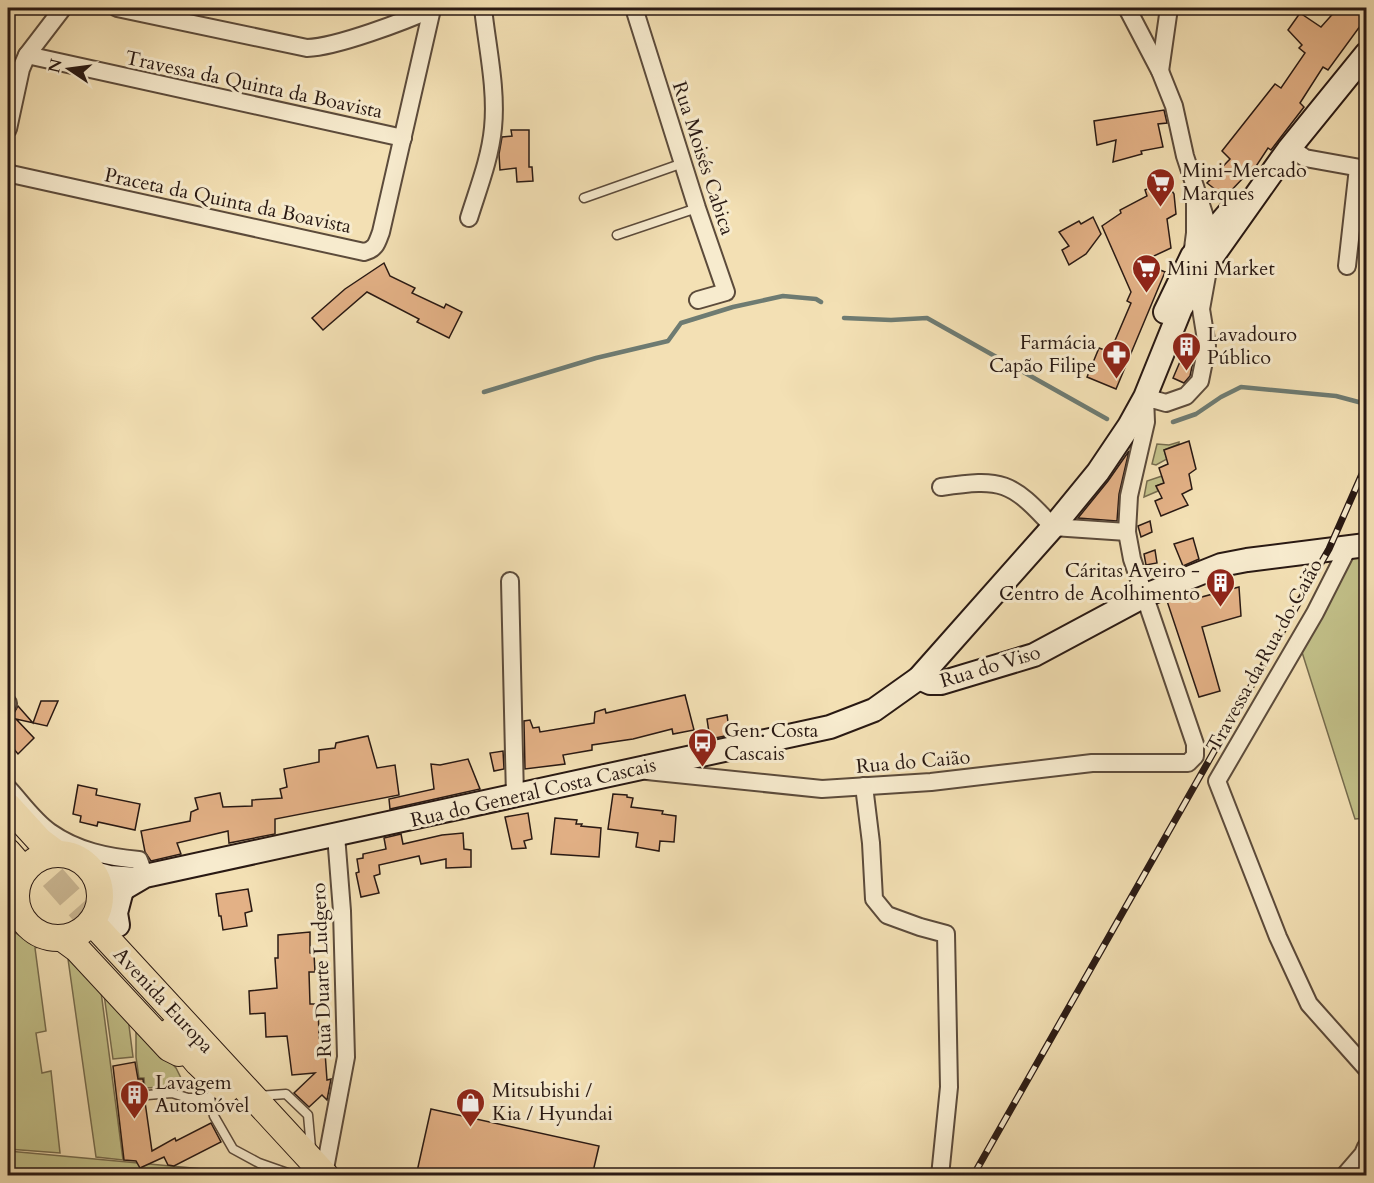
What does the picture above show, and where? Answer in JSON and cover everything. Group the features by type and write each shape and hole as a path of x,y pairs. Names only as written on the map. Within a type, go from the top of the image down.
{"main road":[{"path":"1098,472 1145,397 1214,220 1289,148 1366,54"},
{"path":"1098,472 1175,289 1201,258"},
{"name":"Rua do General Costa Cascais","path":"94,873 135,882 631,769 830,727 874,710 919,678 1053,527 1098,472"},
{"name":"Rua do Viso","path":"919,678 930,683 941,683 1021,660 1048,649 1146,595 1221,565 1357,546"},
{"path":"8,807 40,841 56,853"},
{"path":"8,826 16,899 14,916 38,933 50,938 62,938 75,935 86,927 100,922 116,912 135,882"},
{"path":"14,871 23,871 44,855 56,853 71,855 84,862 99,883 100,922"},
{"name":"Avenida Europa","path":"100,922 177,1038 202,1054 252,1097 313,1172"},
{"path":"62,938 77,949 169,1048 202,1054"},
{"name":"Avenida Europa","path":"202,1054 214,1090 313,1172"}],"street":[{"path":"8,129 21,69 27,55 63,8"},
{"name":"Praceta da Quinta da Boavista","path":"117,8 307,48 319,48 433,8"},
{"name":"Praceta da Quinta da Boavista","path":"8,171 11,174 364,252 371,250 377,245 433,8"},
{"path":"469,218 486,167 493,128 492,87 483,8"},
{"name":"Rua Moisés Cabica","path":"634,8 726,292 698,300"},
{"path":"1127,8 1160,71 1174,106 1185,156 1196,187 1214,220 1203,261 1181,308"},
{"path":"1136,24 1151,31 1168,13"},
{"path":"1160,71 1168,13"},
{"name":"Travessa da Quinta da Boavista","path":"27,55 403,138"},
{"path":"1289,148 1305,158 1362,169 1347,266"},
{"path":"1146,595 1132,559 1127,532 1128,496 1146,422 1145,397 1166,403 1186,396 1200,381 1207,346 1201,309 1201,258"},
{"path":"941,487 971,483 1004,485 1019,493 1053,527 1127,532"},
{"name":"Travessa da Rua do Caião","path":"1357,546 1216,781 1278,937 1309,1004 1366,1068"},
{"path":"510,581 515,796"},
{"name":"Rua do Caião","path":"631,769 822,789 931,782 1092,763 1188,763 1195,756 1195,744 1146,595"},
{"path":"864,786 871,843 874,898 887,915 946,934 949,1088 940,1176"},
{"path":"8,788 49,831 71,844 99,855 139,860 135,882"},
{"name":"Rua Duarte Ludgero","path":"313,1172 346,1057 342,911 336,835"},
{"path":"1344,1176 1363,1154 1366,1147"}],"lane":[{"path":"584,198 683,163"},
{"path":"618,235 697,208"},
{"path":"135,1095 172,1093 188,1098 214,1090 214,1116 233,1149 259,1163 313,1172"}],"shaded area":[{"path":"1179,442 1164,450 1167,459 1156,465 1152,464 1157,444 1169,445"},
{"path":"1162,476 1164,483 1156,486 1158,491 1144,497 1147,481"},
{"path":"1366,545 1366,818 1355,819 1301,649 1348,548"},
{"path":"8,928 38,947 35,948 46,1031 36,1033 42,1073 51,1071 60,1153 8,1149"},
{"path":"74,956 100,984 123,1160 96,1157 68,959"},
{"path":"103,987 128,1018 133,1057 113,1059"},
{"path":"141,1029 176,1068 185,1086 145,1088 144,1078 139,1078 136,1057 136,1030"},
{"path":"8,1151 225,1171 238,1175 8,1175"}],"building":[{"path":"1338,8 1366,8 1366,18 1328,70 1323,67 1300,103 1304,107 1271,150 1268,148 1249,177 1246,175 1225,197 1207,183 1230,159 1222,151 1275,84 1281,88 1305,53 1299,48 1302,45 1288,30 1300,13 1321,27"},
{"path":"1164,110 1167,123 1158,124 1163,147 1141,151 1142,154 1113,162 1116,140 1097,145 1094,121"},
{"path":"511,130 529,130 529,167 532,167 533,181 517,182 516,168 500,170 499,154 502,137 512,136"},
{"path":"1165,180 1174,194 1176,214 1167,219 1171,248 1141,262 1165,272 1116,389 1087,377 1099,348 1110,352 1131,303 1127,301 1131,292 1102,226 1121,213 1120,210 1147,196 1145,190"},
{"path":"1093,217 1101,234 1086,254 1069,265 1062,250 1069,246 1059,232 1079,221 1081,224"},
{"path":"384,263 390,276 415,288 412,293 444,308 446,304 462,312 449,338 417,322 419,319 367,292 323,330 312,318 345,289"},
{"name":"Lavadouro Público","path":"1182,357 1193,362 1190,376 1184,383 1173,378"},
{"path":"1189,441 1196,469 1189,474 1192,489 1182,494 1188,505 1161,516 1155,501 1162,498 1156,486 1164,483 1159,468 1168,464 1164,450"},
{"path":"1129,451 1119,494 1117,521 1078,518 1108,481"},
{"path":"1150,521 1152,532 1141,537 1138,526"},
{"path":"1193,538 1199,559 1183,566 1174,544"},
{"path":"1155,550 1157,563 1146,565 1144,554"},
{"path":"1239,587 1241,616 1202,627 1220,691 1199,697 1167,601 1191,591 1194,599"},
{"path":"685,695 694,730 673,734 672,729 633,739 592,745 592,750 563,755 565,764 525,769 524,721 530,720 533,728 539,727 540,732 594,723 595,712 605,709 606,713"},
{"path":"41,701 58,701 47,726 33,723"},
{"path":"18,706 33,723 16,719 34,738 18,754 8,742 8,714 14,713"},
{"path":"727,715 730,735 710,739 707,719"},
{"path":"368,736 377,768 395,765 399,795 275,819 275,834 229,843 228,831 177,843 181,854 151,861 145,852 141,831 190,821 191,812 198,809 195,798 220,793 223,807 252,806 252,800 282,798 280,789 287,787 284,769 319,762 319,750 335,748 336,743"},
{"path":"503,751 504,769 494,771 490,753"},
{"path":"468,759 480,789 390,809 389,799 434,789 431,764 440,765"},
{"path":"78,785 97,789 96,795 140,804 135,830 98,822 97,826 80,822 81,816 73,814"},
{"path":"613,794 633,798 631,807 663,811 662,814 676,816 674,842 660,841 659,851 636,847 638,833 608,829"},
{"path":"528,813 532,839 524,841 526,848 512,849 505,817"},
{"path":"555,818 577,820 576,824 582,824 581,826 601,828 599,857 551,854"},
{"path":"463,833 464,849 471,850 471,867 446,868 446,859 421,864 419,856 379,865 380,874 374,876 379,893 361,897 356,873 359,872 357,859 363,858 363,854 386,849 384,838 401,834 403,844 442,835"},
{"path":"248,889 252,911 245,913 247,926 223,930 216,894"},
{"path":"310,932 310,953 314,954 315,972 309,972 310,1004 318,1004 319,1036 322,1052 325,1052 327,1080 331,1079 327,1100 322,1095 309,1107 294,1093 315,1073 292,1075 287,1036 266,1037 265,1013 250,1014 249,991 277,988 275,958 278,958 278,935"},
{"path":"135,1062 138,1079 143,1079 144,1089 132,1090 129,1097 133,1102 145,1102 152,1151 175,1138 176,1141 211,1123 221,1142 174,1166 168,1165 164,1157 140,1168 136,1161 124,1160 113,1066"},
{"name":"Mitsubishi / Kia / Hyundai","path":"431,1109 599,1146 592,1176 416,1176"}],"waterway":[{"path":"484,392 596,358 668,341 681,323 733,307 783,296 816,299 821,302"},
{"path":"844,318 891,320 927,318 1107,419"},
{"path":"1173,422 1196,414 1241,387 1336,396 1366,404"}],"tunnel":[{"path":"27,848 99,930"}],"railway":[{"path":"973,1176 1329,549 1366,465"}],"place":[{"name":"Mini-Mercado Marques","path":"1161,208"},
{"name":"Mini Market","path":"1146,294"},
{"name":"Lavadouro Público","path":"1186,372"},
{"name":"Farmácia Capão Filipe","path":"1117,380"},
{"name":"Cáritas Aveiro - Centro de Acolhimento","path":"1221,608"},
{"name":"Gen. Costa Cascais","path":"703,768"},
{"name":"Lavagem Automóvel","path":"134,1120"},
{"name":"Mitsubishi / Kia / Hyundai","path":"471,1128"}]}
